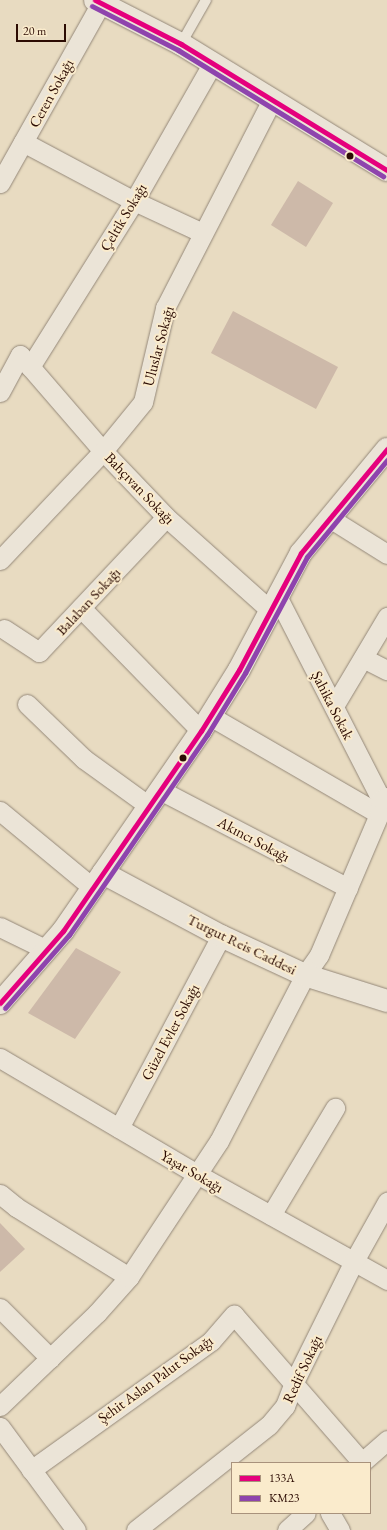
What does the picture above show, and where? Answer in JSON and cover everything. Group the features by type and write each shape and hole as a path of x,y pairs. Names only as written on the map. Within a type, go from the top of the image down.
{"street":[{"path":"110,4 181,44 387,170"},
{"name":"Ceren Sokağı","path":"0,183 23,142 110,4"},
{"name":"Çeltik Sokağı","path":"0,392 25,361 134,201 212,64"},
{"name":"Uluslar Sokağı","path":"0,560 103,451 143,402 165,308 272,100"},
{"path":"23,142 134,201 204,233"},
{"name":"Bahçıvan Sokağı","path":"25,361 103,451 166,517 274,604"},
{"path":"0,1003 63,931 155,798 240,670 301,553 331,519 387,449"},
{"name":"Balaban Sokağı","path":"1,627 39,652 166,517"},
{"path":"331,519 387,554"},
{"name":"Şahika Sokak","path":"274,604 334,706 384,805"},
{"path":"3,1398 50,1358 97,1313 129,1277 195,1173 218,1141 305,975 319,955 384,805 205,723 81,608"},
{"path":"334,706 387,618"},
{"path":"363,658 387,670"},
{"name":"Akıncı Sokağı","path":"27,704 84,759 155,798 348,888"},
{"path":"0,811 98,880"},
{"name":"Turgut Reis Caddesi","path":"98,880 305,975 387,1001"},
{"path":"0,927 47,950"},
{"name":"Güzel Evler Sokağı","path":"118,1128 221,936"},
{"name":"Yaşar Sokağı","path":"0,1058 195,1173 387,1280"},
{"path":"272,1216 335,1108"},
{"path":"0,1194 16,1207 129,1277"},
{"name":"Redif Sokağı","path":"136,1530 269,1425 285,1406 294,1382 354,1261 387,1202"},
{"path":"0,1308 50,1358"},
{"name":"Şehit Aslan Palut Sokağı","path":"31,1470 211,1341 234,1315 294,1382 361,1462"},
{"path":"0,1427 76,1530"},
{"path":"363,1462 387,1440"},
{"path":"287,1530 305,1514"},
{"path":"331,1514 340,1530"}],"lane":[{"path":"181,44 206,0"}],"building":[{"path":"298,181 333,203 306,247 271,225"},
{"path":"233,311 338,367 316,409 211,353"},
{"path":"76,948 121,972 75,1039 28,1013"},
{"path":"0,1223 25,1249 0,1272"}],"transit line":[{"name":"133A","path":"95,0 181,44 387,170"},
{"name":"KM23","path":"92,6 178,50 383,176"},
{"name":"133A","path":"0,1003 63,931 201,731 239,670 301,553 387,449"},
{"name":"KM23","path":"5,1008 69,935 207,735 245,673 307,557 387,460"}]}
